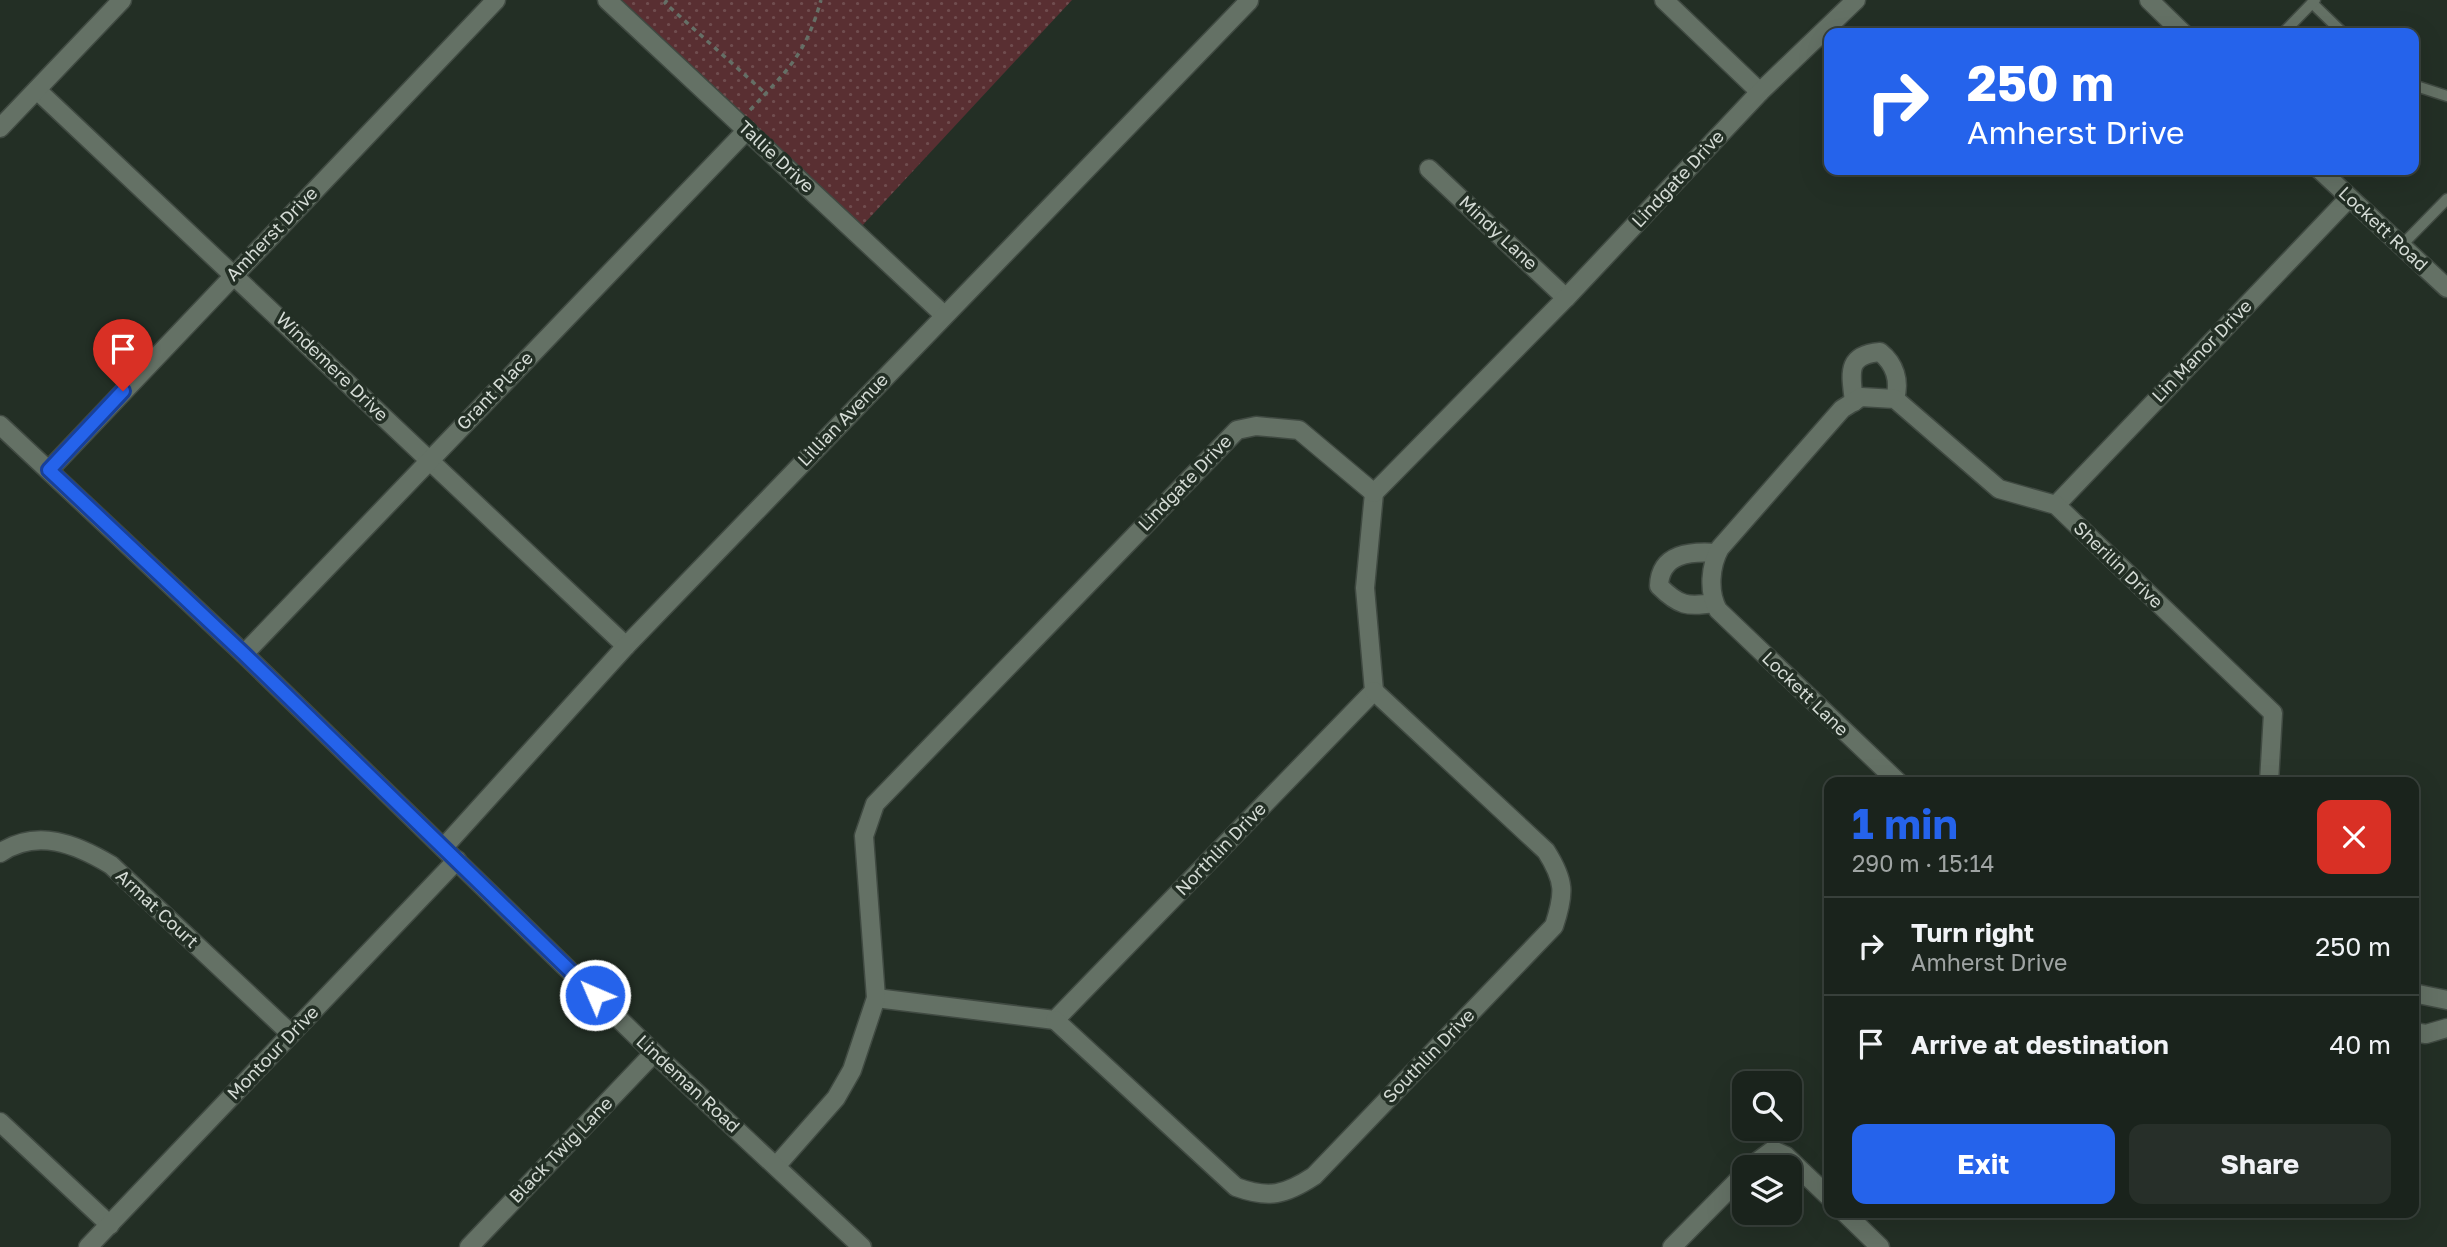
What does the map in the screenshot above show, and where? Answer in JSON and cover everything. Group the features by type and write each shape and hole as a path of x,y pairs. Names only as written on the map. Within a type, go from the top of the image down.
{"street":[{"path":"0,128 122,0"},
{"name":"Amherst Drive","path":"49,470 496,0"},
{"name":"Tallie Drive","path":"607,0 944,315"},
{"path":"1664,0 1759,92"},
{"name":"Lindgate Drive","path":"1826,28 1856,0"},
{"path":"2150,0 2178,28"},
{"name":"Lillian Avenue","path":"444,846 626,646 1249,1"},
{"name":"Lindgate Drive","path":"777,1165 836,1098 852,1070 876,998 864,836 874,804 1237,430 1256,426 1299,430 1374,493 1566,298 1759,92 1824,30"},
{"name":"Windemere Drive","path":"37,90 234,273 428,461 626,646"},
{"name":"Grant Place","path":"244,654 743,126"},
{"name":"Mindy Lane","path":"1429,169 1566,298"},
{"name":"Lockett Road","path":"2325,175 2447,288"},
{"name":"Lin Manor Drive","path":"2056,505 2349,198"},
{"path":"1854,402 1851,371 1855,360 1880,352 1891,360 1899,387 1895,399"},
{"path":"1717,553 1682,554 1668,561 1659,573 1659,586 1670,598 1689,607 1714,603 1712,581 1717,553 1842,409 1861,397 1895,399 1999,489 2022,498 2056,505"},
{"name":"Lindeman Road","path":"0,425 444,846 654,1054 777,1165 862,1247"},
{"path":"1374,493 1365,588 1374,691"},
{"name":"Sherilin Drive","path":"2056,505 2273,713 2269,777"},
{"name":"Lockett Lane","path":"1714,603 1718,611 1893,777"},
{"name":"Southlin Drive","path":"1055,1020 1236,1187 1261,1196 1293,1190 1314,1176 1554,926 1563,900 1560,874 1546,851 1374,691"},
{"name":"Northlin Drive","path":"1055,1020 1374,691"},
{"name":"Armat Court","path":"0,853 17,842 50,841 80,846 100,859 291,1034"},
{"name":"Montour Drive","path":"88,1247 457,860"},
{"path":"2419,994 2447,1000"},
{"path":"876,998 1055,1020"},
{"path":"2419,1033 2426,1034 2447,1028"},
{"name":"Black Twig Lane","path":"469,1247 654,1054"},
{"path":"0,1122 110,1225"},
{"path":"1766,1155 1773,1150 1784,1155"},
{"path":"1802,1171 1824,1192"},
{"path":"1672,1247 1732,1186"},
{"path":"1850,1218 1880,1247"}],"lane":[{"path":"2288,28 2314,1 2338,28"},
{"path":"2419,87 2447,96"},
{"path":"2401,246 2447,199"}],"path":[{"path":"667,0 665,3 765,94"},
{"path":"743,126 765,94 809,41 821,0"}],"shaded area":[{"path":"622,0 1072,0 861,227"}],"route":[{"path":"123,391 49,470 444,846 595,995"}]}
